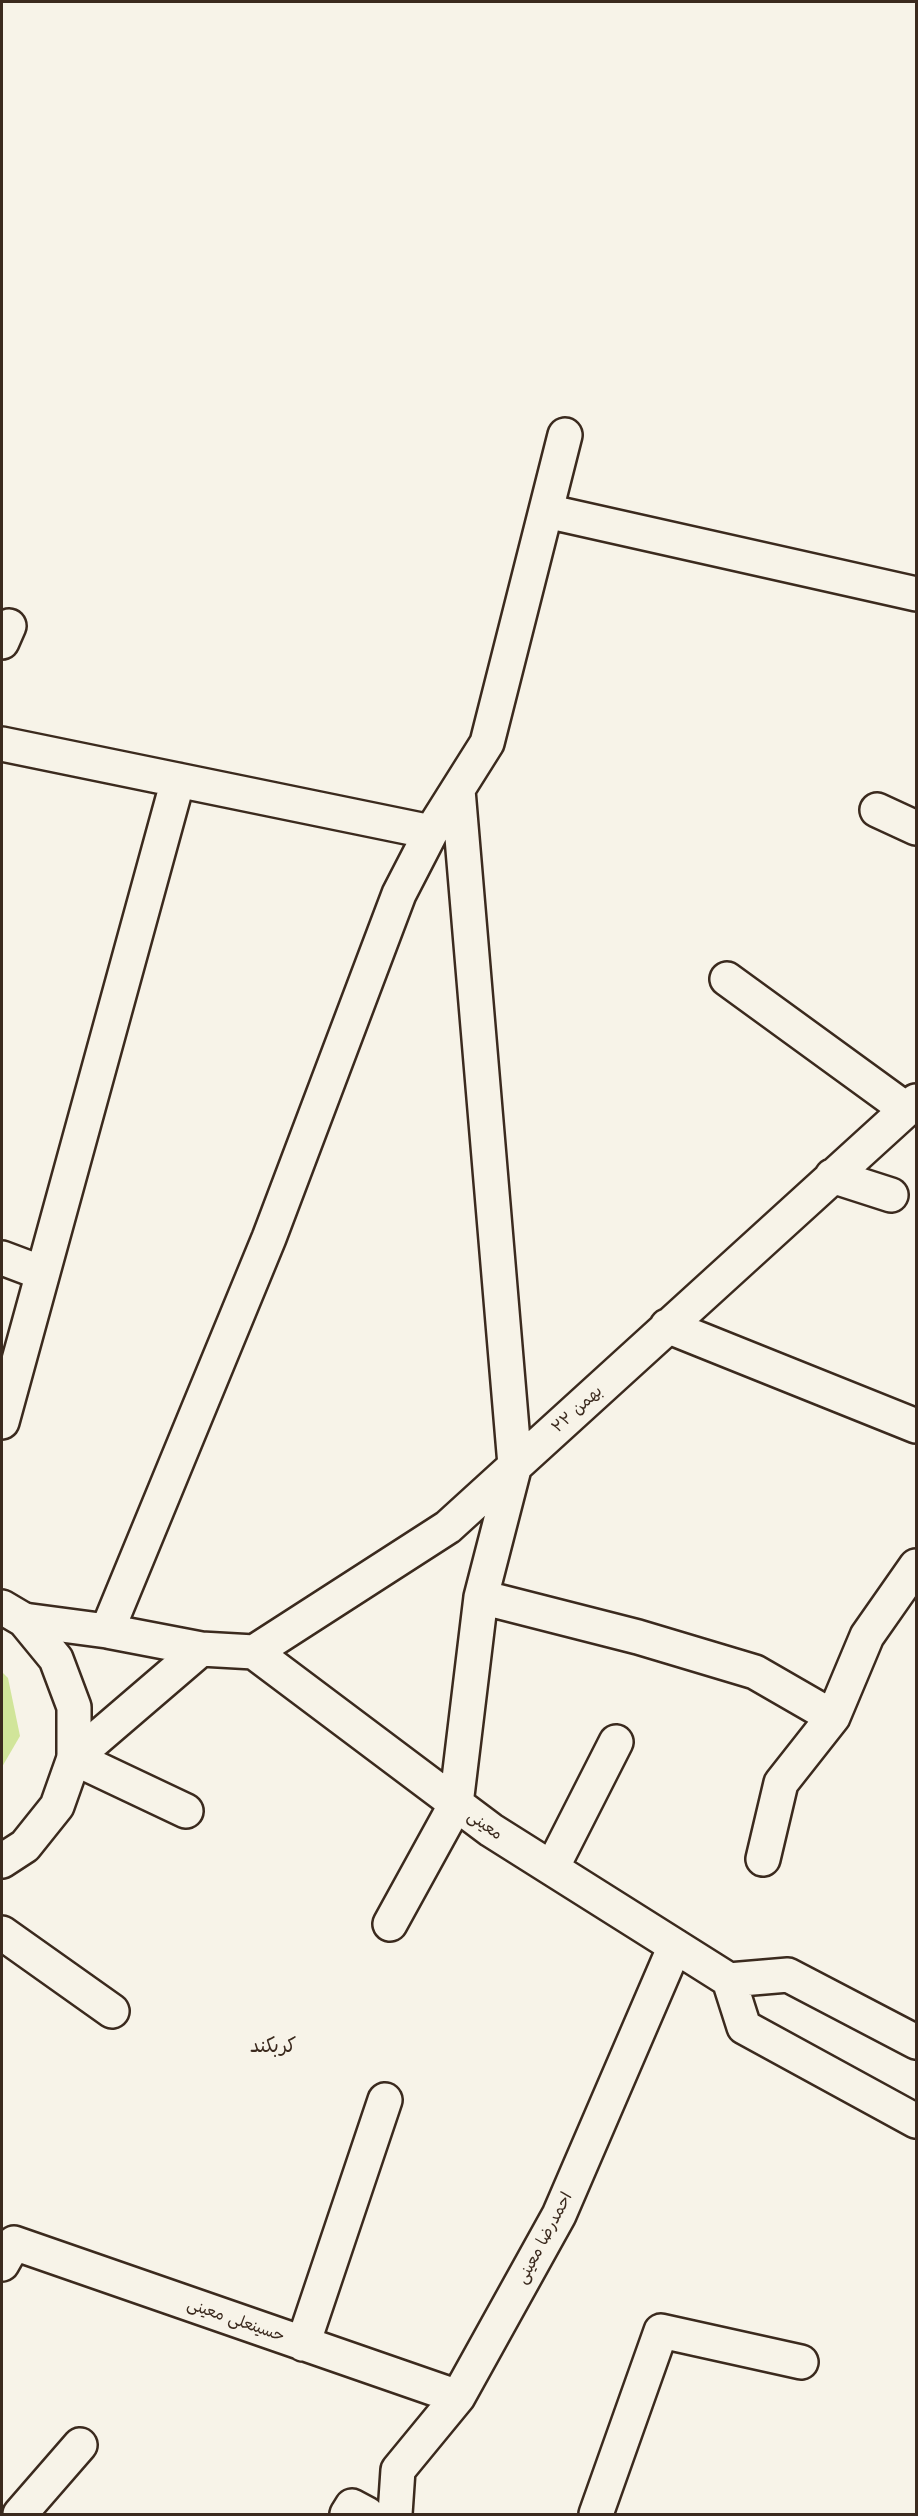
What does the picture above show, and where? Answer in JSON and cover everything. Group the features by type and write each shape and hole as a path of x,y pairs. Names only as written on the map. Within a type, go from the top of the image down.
{"street":[{"path":"107,1631 269,1238 399,894 431,832 487,743 565,435"},
{"path":"546,511 916,594"},
{"path":"2,744 431,832"},
{"path":"2,1422 178,780"},
{"path":"390,1924 456,1804 481,1597 515,1465 458,790"},
{"path":"877,810 916,828"},
{"path":"726,979 912,1105"},
{"name":"۲۲ بهمن","path":"254,1652 447,1527 831,1176 912,1105"},
{"path":"831,1176 891,1195"},
{"path":"2,1258 42,1273"},
{"path":"668,1326 916,1426"},
{"path":"763,1859 781,1783 833,1717 867,1636 916,1566"},
{"path":"481,1597 638,1637 755,1672 833,1717"},
{"path":"13,1613 201,1649 254,1652"},
{"path":"2,1861 25,1846 57,1806 74,1758 74,1707 56,1659 13,1613"},
{"path":"74,1758 201,1649"},
{"name":"معینی","path":"254,1652 491,1830 729,1980"},
{"path":"552,1868 616,1742"},
{"path":"74,1758 186,1810"},
{"path":"2,1933 112,2011"},
{"name":"احمدرضا معینی","path":"395,2514 398,2470 458,2397 559,2215 675,1947"},
{"path":"916,2042 788,1976 729,1980 744,2027 916,2121"},
{"path":"303,2344 384,2100"},
{"name":"حسینعلی معینی","path":"8,2254 303,2344 458,2397"},
{"path":"596,2514 661,2331 801,2362"},
{"path":"20,2514 80,2445"},
{"path":"347,2514 352,2506 366,2514"}],"green space":[{"path":"2,1672 8,1678 20,1736 2,1767"}],"district":[{"name":"کربکند","path":"273,2046"}]}
